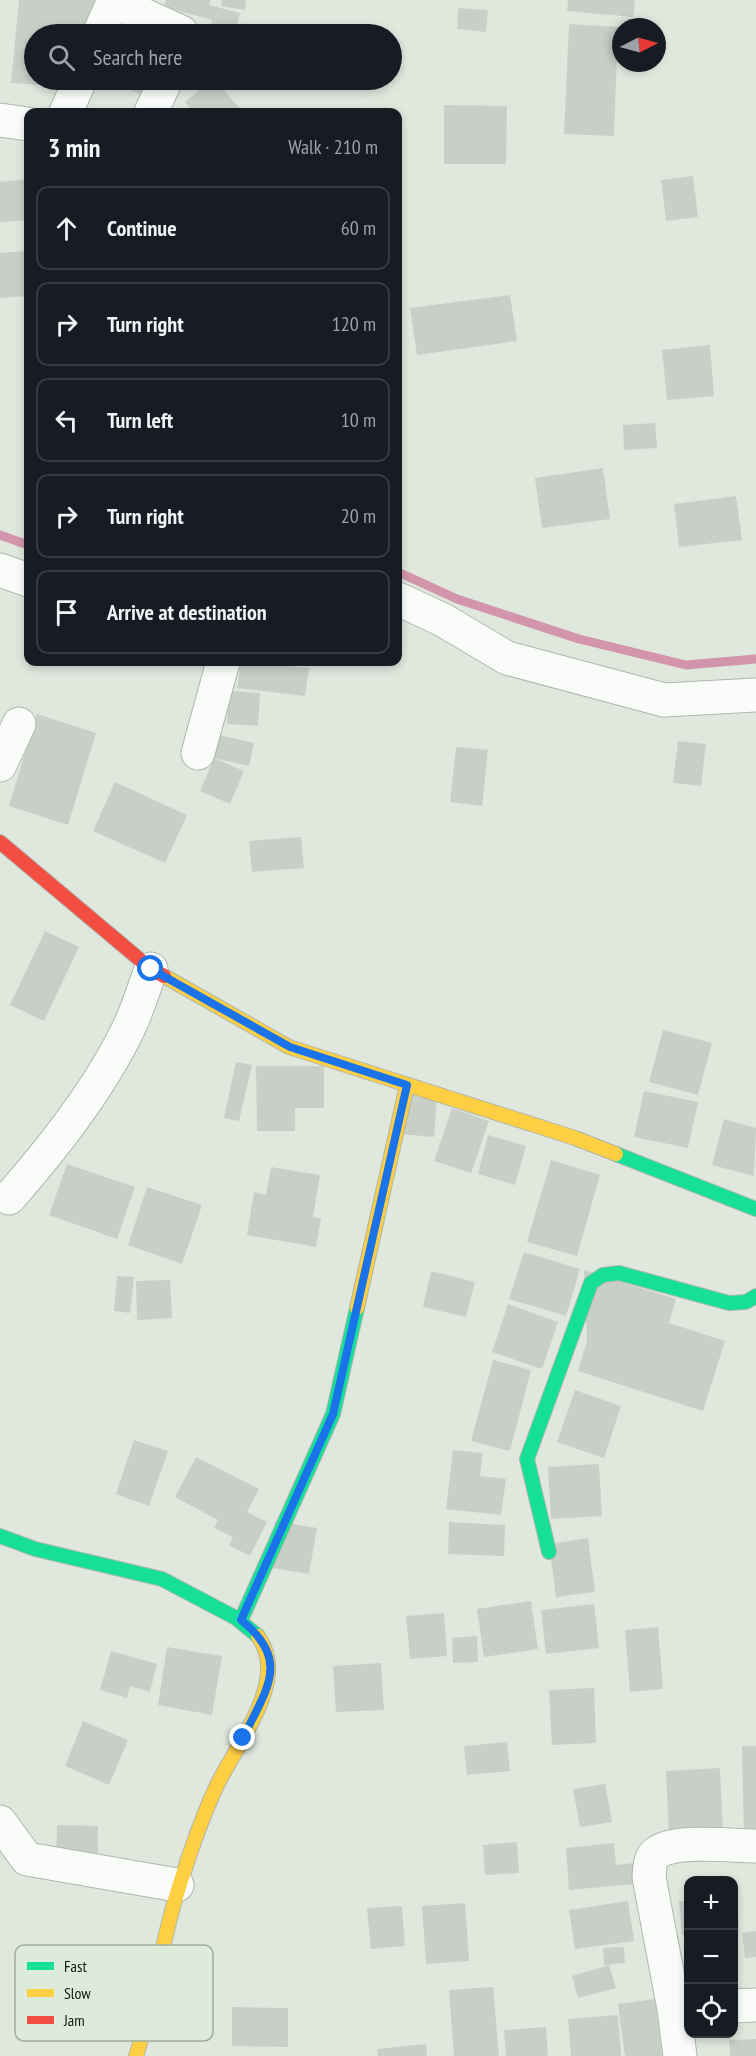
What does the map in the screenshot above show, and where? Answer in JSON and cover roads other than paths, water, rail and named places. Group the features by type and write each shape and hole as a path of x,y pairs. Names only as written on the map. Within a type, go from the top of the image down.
{"street":[{"path":"104,24 114,1 164,24"},
{"path":"68,108 76,90"},
{"path":"153,108 161,90"},
{"path":"0,120 24,123"},
{"path":"0,570 24,579"},
{"path":"402,601 443,620 507,658 664,700 756,695"},
{"path":"198,753 222,666"},
{"path":"0,765 19,724"},
{"path":"0,842 151,969 290,1047 575,1138 756,1209"},
{"path":"9,1198 56,1143 108,1062 132,1022 151,969"},
{"path":"241,1620 333,1414 407,1085"},
{"path":"549,1552 527,1459 591,1283 603,1275 619,1273 729,1303 746,1302 756,1296"},
{"path":"0,1536 24,1547 146,1574 241,1620 263,1641 270,1653 270,1673 260,1702 219,1782 177,1885 164,1945"},
{"path":"0,1822 27,1859 177,1885"},
{"path":"680,2056 681,2009 649,1877 650,1862 657,1852 672,1847 756,1846"},
{"path":"738,2006 756,2005"},
{"path":"136,2056 142,2041"}],"waterway":[{"path":"0,535 24,544"},
{"path":"402,574 457,599 579,639 686,665 756,659"}]}
